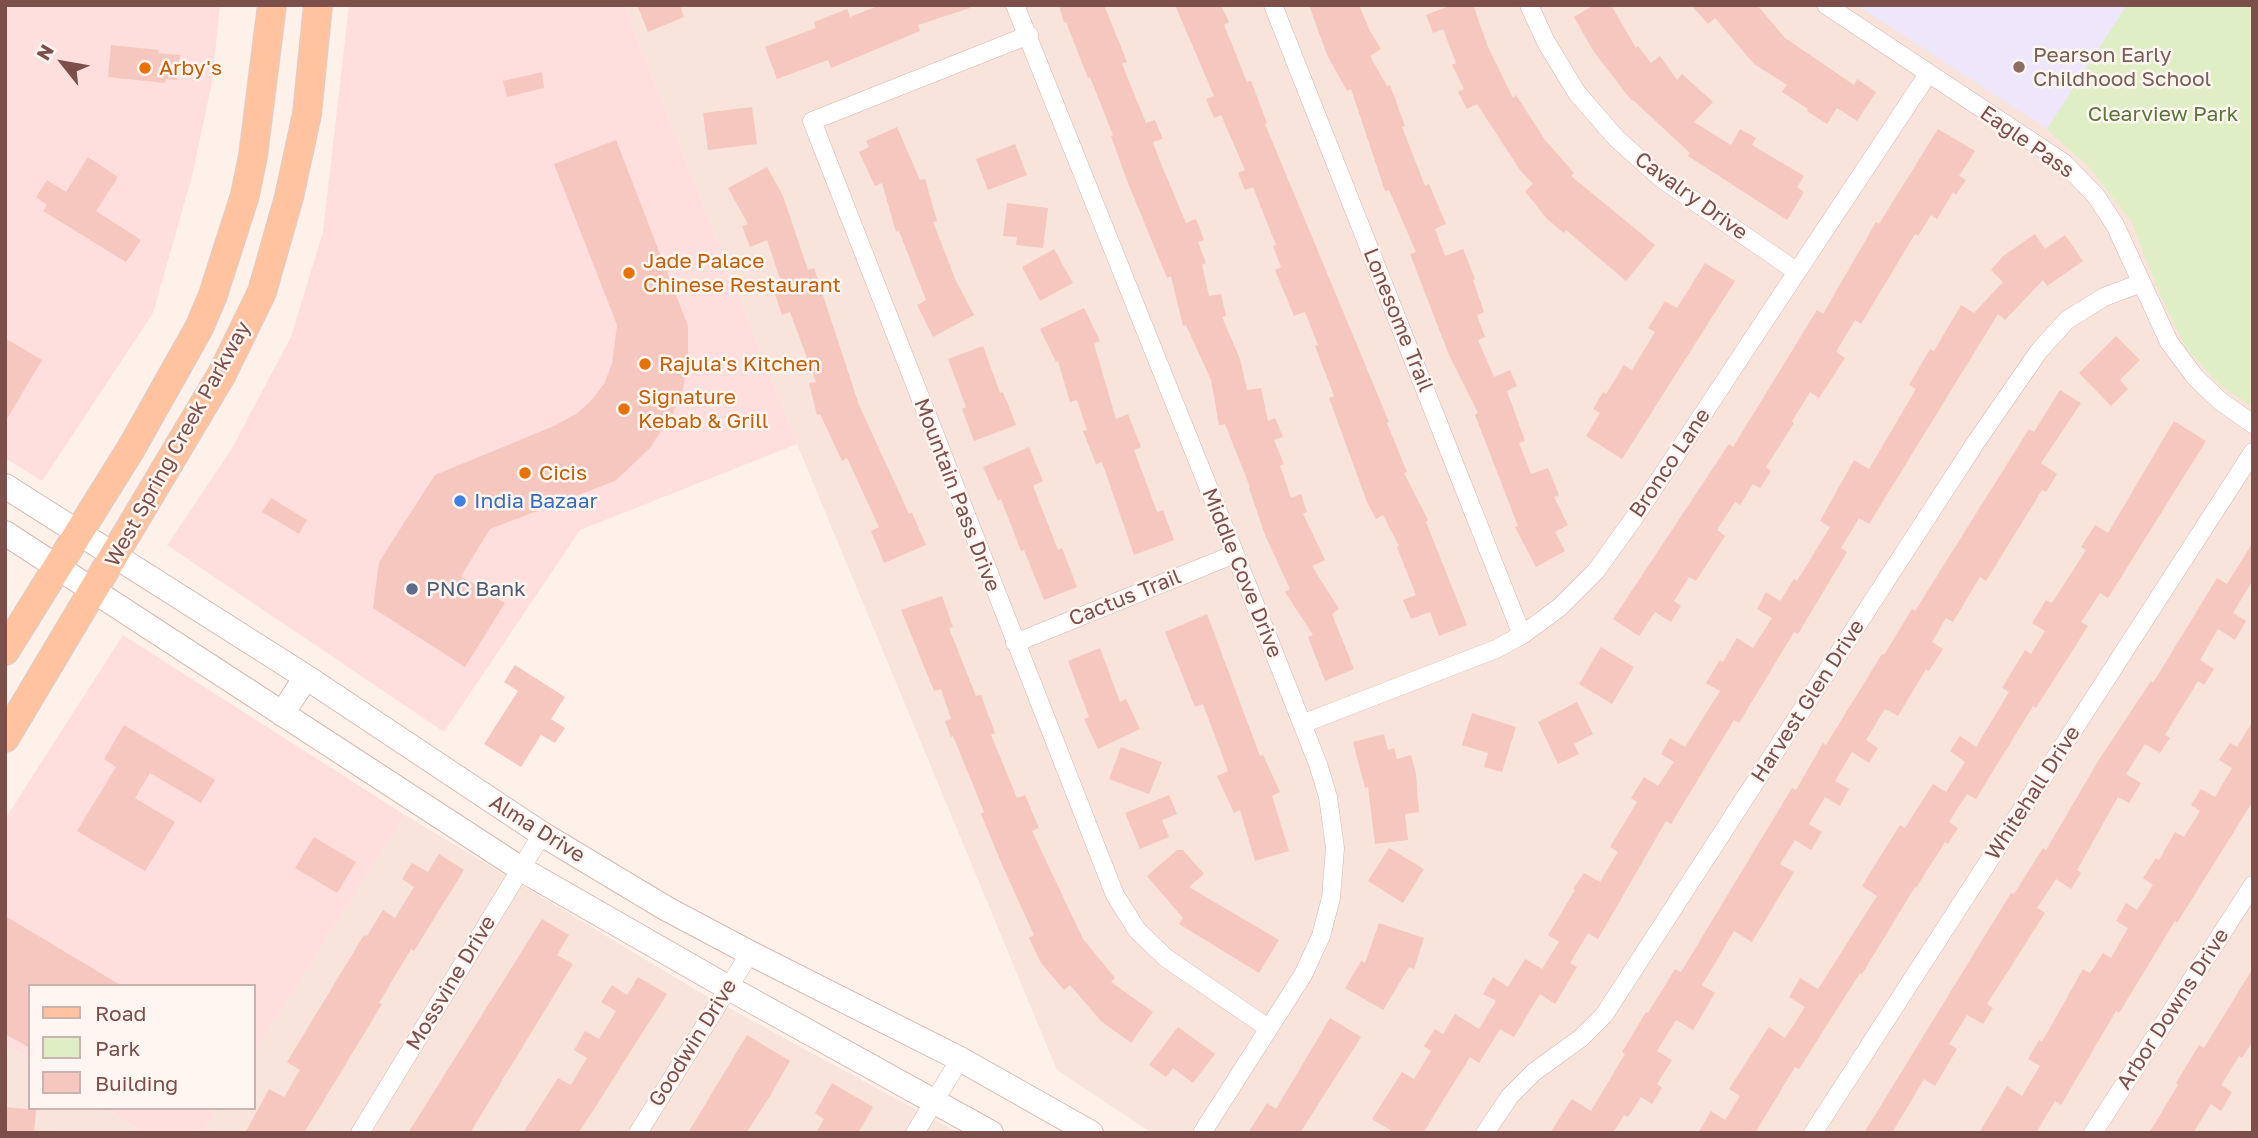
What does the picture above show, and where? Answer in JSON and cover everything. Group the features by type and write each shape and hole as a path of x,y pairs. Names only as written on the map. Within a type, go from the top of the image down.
{"main road":[{"name":"West Spring Creek Parkway","path":"5,651 159,402 199,328 213,295 247,185 272,5"},
{"name":"West Spring Creek Parkway","path":"5,738 222,374 262,292 289,197 307,114 318,5"},
{"name":"Alma Drive","path":"5,486 306,677 542,834 667,909 960,1059 1091,1133"},
{"name":"Alma Drive","path":"5,533 521,869 991,1133"},
{"path":"282,714 306,677"}],"street":[{"name":"Middle Cove Drive","path":"1016,5 1302,724 1328,797 1335,848 1331,898 1321,936 1303,975 1202,1133"},
{"name":"Lonesome Trail","path":"1273,5 1522,635"},
{"name":"Cavalry Drive","path":"1529,5 1546,42 1577,93 1617,139 1662,179 1796,271"},
{"name":"Eagle Pass","path":"1826,5 2064,163 2096,196 2115,225 2169,342 2195,377 2220,401 2253,424"},
{"name":"Mountain Pass Drive","path":"1029,35 811,121 1115,895 1137,930 1166,958 1268,1028"},
{"name":"Bronco Lane","path":"1302,724 1496,649 1522,635 1560,607 1596,570 1928,74"},
{"name":"Harvest Glen Drive","path":"1485,1133 1510,1096 1534,1072 1581,1038 1604,1015 1976,442 2039,351 2067,320 2104,297 2141,283"},
{"name":"Whitehall Drive","path":"1813,1133 2253,452"},
{"name":"Cactus Trail","path":"1015,643 1235,554"},
{"name":"Mossvine Drive","path":"360,1133 542,834"},
{"name":"Arbor Downs Drive","path":"2093,1133 2253,885"},
{"name":"Goodwin Drive","path":"638,1133 750,953"},
{"path":"915,1133 960,1059"}],"shaded area":[{"path":"5,5 220,5 212,82 192,176 153,313 42,481 5,458"},
{"path":"349,5 624,5 797,444 580,530 444,732 167,545 231,450 291,337 323,232"},
{"path":"624,5 2253,5 2253,1133 1152,1133 1057,1070 797,444"},
{"name":"Pearson Early Childhood School","path":"1857,5 2127,5 2047,129"},
{"path":"123,635 405,815 256,1049 256,984 28,984 28,1059 5,1044 5,819"},
{"path":"405,815 696,990 959,1133 202,1133 217,1110 256,1110 256,1049"},
{"path":"5,1044 28,1059 28,1110 109,1110 144,1133 5,1133"},
{"path":"109,1110 217,1110 202,1133 144,1133"}],"green space":[{"name":"Clearview Park","path":"2127,5 2253,5 2253,407 2221,386 2185,347 2159,292 2131,221 2089,167 2047,129"}],"building":[{"path":"637,5 680,5 684,17 648,32"},
{"path":"880,5 969,5 970,8 918,25 920,31 831,68 828,60 777,79 765,47 816,28 814,22 847,9 850,17"},
{"path":"1059,5 1104,5 1127,62 1122,64 1146,123 1155,120 1163,139 1153,142 1186,223 1196,219 1204,240 1198,242 1206,263 1202,265 1209,296 1221,294 1226,316 1222,317 1240,359 1247,390 1261,388 1268,421 1275,418 1283,437 1274,440 1284,464 1280,466 1291,498 1301,494 1307,512 1303,514 1325,560 1312,566 1339,609 1332,614 1354,669 1325,681 1308,637 1313,635 1285,592 1290,589 1265,535 1250,487 1225,424 1219,425 1211,380 1186,325 1183,326 1171,276 1167,278 1126,178 1111,136 1113,135 1066,22 1064,23"},
{"path":"1175,5 1221,5 1229,22 1224,25 1247,82 1251,81 1267,123 1265,124 1389,422 1387,423 1407,472 1404,473 1428,520 1426,522 1467,625 1439,636 1430,612 1411,619 1403,600 1416,595 1397,547 1399,546 1383,515 1376,519 1367,502 1329,398 1334,396 1315,346 1318,345 1305,312 1294,316 1275,270 1281,267 1273,246 1276,245 1253,187 1245,190 1238,173 1245,170 1221,115 1214,118 1206,99 1214,96"},
{"path":"1309,5 1359,5 1381,49 1370,56 1387,86 1390,85 1405,126 1402,127 1425,186 1429,184 1446,224 1435,229 1445,256 1463,249 1484,312 1477,315 1485,337 1478,340 1494,377 1510,370 1517,386 1507,391 1525,441 1519,443 1531,474 1548,468 1559,495 1554,497 1568,525 1555,532 1565,551 1536,567 1515,527 1518,526 1475,415 1478,413 1449,355 1410,254 1416,252 1389,190 1385,191 1351,89 1347,91 1327,55"},
{"path":"1452,5 1473,5 1488,47 1513,98 1516,95 1545,140 1574,173 1571,176 1655,245 1626,281 1566,230 1564,233 1546,218 1525,191 1533,184 1520,170 1477,104 1467,109 1458,92 1464,89 1452,65 1456,63 1443,29 1433,33 1426,15"},
{"path":"1594,5 1611,5 1636,48 1638,46 1651,63 1660,56 1677,80 1682,74 1713,102 1694,122 1731,145 1740,129 1756,138 1752,145 1804,176 1797,187 1804,192 1787,220 1688,156 1690,153 1632,101 1594,52 1574,17"},
{"path":"1691,5 1757,5 1785,38 1854,85 1857,79 1876,92 1857,121 1837,108 1827,124 1782,92 1787,85 1754,64 1715,18 1708,24"},
{"path":"111,45 180,55 177,80 166,79 165,83 108,77"},
{"path":"542,72 544,88 507,97 503,81"},
{"path":"752,107 757,144 708,150 703,113"},
{"path":"897,127 920,180 925,179 937,221 933,222 956,281 974,315 933,337 917,305 926,300 899,231 896,232 882,183 875,186 859,152 869,147 866,141"},
{"path":"1938,129 1975,151 1959,176 1966,180 1956,195 1953,192 1937,219 1931,215 1918,236 1915,234 1861,324 1855,320 1836,352 1845,358 1819,398 1810,392 1766,467 1771,471 1760,488 1753,484 1740,505 1735,502 1717,530 1725,536 1696,581 1689,577 1674,601 1681,606 1671,622 1655,612 1639,636 1613,619 1729,444 1733,447 1817,310 1823,314 1876,222 1879,224"},
{"path":"616,140 688,326 688,359 683,389 672,415 649,449 615,481 490,529 461,576 505,603 465,667 373,608 379,562 435,475 554,426 576,414 604,384 612,364 617,325 554,164"},
{"path":"1015,144 1027,175 988,190 976,159"},
{"path":"88,157 118,177 96,211 141,240 126,262 43,211 47,205 36,197 47,180 66,192"},
{"path":"767,167 783,196 808,270 814,268 859,405 926,545 884,563 871,531 879,527 847,458 842,461 820,414 817,415 809,383 816,382 790,312 782,315 771,282 780,279 767,240 750,247 742,226 748,224 728,188"},
{"path":"1007,203 1048,208 1043,248 1016,245 1017,237 1003,236"},
{"path":"2035,234 2045,249 2065,235 2083,261 2047,286 2043,280 2005,320 1998,314 1869,524 1859,518 1841,548 1847,552 1798,634 1794,632 1739,723 1734,720 1671,824 1666,821 1598,939 1588,933 1570,963 1577,967 1555,1004 1540,994 1514,1037 1500,1029 1479,1063 1470,1057 1423,1133 1395,1133 1372,1119 1402,1072 1414,1079 1431,1051 1424,1046 1435,1029 1443,1034 1455,1014 1479,1029 1496,1001 1483,994 1493,977 1508,987 1525,959 1542,969 1559,942 1548,935 1575,890 1573,889 1584,873 1600,882 1618,852 1610,847 1637,802 1631,798 1644,777 1658,786 1674,762 1661,754 1670,738 1685,747 1720,691 1706,683 1737,638 1753,648 1772,618 1757,609 1766,592 1780,601 1794,579 1797,581 1830,527 1820,521 1854,460 1869,469 1916,389 1909,385 1930,349 1934,351 1961,305 1974,313 2003,282 1991,270 2003,256"},
{"path":"1054,249 1073,283 1040,301 1022,267"},
{"path":"1705,263 1735,281 1622,459 1586,436 1600,413 1593,409 1624,365 1632,370 1655,332 1648,328 1665,301 1677,308"},
{"path":"1084,308 1100,341 1094,344 1116,419 1128,414 1141,447 1134,450 1157,512 1163,510 1174,540 1134,555 1102,462 1096,464 1083,431 1087,430 1077,400 1070,402 1058,361 1056,362 1040,329"},
{"path":"2116,336 2140,360 2120,380 2128,389 2111,406 2079,373"},
{"path":"5,338 42,360 5,422"},
{"path":"983,346 1000,393 1003,392 1016,425 974,441 962,409 966,407 948,359"},
{"path":"2060,390 2081,403 2041,463 2057,474 2046,492 2042,490 1986,581 1980,577 1953,622 1946,618 1932,642 1943,649 1929,671 1926,669 1898,716 1885,709 1866,740 1878,748 1869,763 1852,752 1835,781 1849,789 1840,806 1825,797 1809,824 1822,832 1811,850 1795,840 1780,864 1794,872 1752,942 1734,931 1702,985 1715,993 1693,1030 1676,1020 1657,1051 1672,1060 1657,1084 1662,1088 1652,1104 1641,1097 1628,1117 1624,1115 1613,1133 1550,1133 1572,1099 1591,1111 1646,1012 1648,1013 1675,969 1681,972 1792,788 1796,790 1823,743 1826,745 1882,654 1884,655 1912,609 1915,611 2029,429 2034,432"},
{"path":"2174,421 2206,441 2108,598 2100,593 2081,622 2088,626 2036,708 2033,706 1976,799 1967,794 1949,822 1958,828 1948,844 1945,842 1915,887 1799,1069 1795,1067 1755,1133 1698,1133 1711,1111 1725,1120 1740,1096 1729,1089 1769,1027 1785,1038 1805,1007 1789,997 1800,978 1818,989 1877,896 1862,886 1900,825 1905,828 1933,784 1946,792 1965,762 1950,751 1960,736 1976,747 2009,692 2002,688 2025,650 2031,654 2045,631 2032,623 2046,600 2052,603 2086,550 2081,547 2095,525 2108,533"},
{"path":"1029,447 1043,481 1033,486 1058,550 1062,548 1077,587 1044,600 1001,499 998,501 983,467"},
{"path":"271,498 307,520 299,534 262,512"},
{"path":"2253,542 2253,580 2233,613 2246,621 2235,640 2218,629 2200,660 2214,669 2204,685 2198,681 2165,735 2170,738 2160,753 2145,744 2126,774 2141,783 2129,803 2118,797 2077,870 2081,873 2071,889 2056,879 2037,908 2045,913 1987,1004 1993,1008 1983,1024 1967,1015 1949,1044 1957,1049 1935,1086 1924,1079 1892,1133 1864,1133 2011,893 2014,894 2043,848 2046,850 2100,758 2151,681 2153,683 2217,578 2227,584"},
{"path":"942,596 953,627 949,628 976,696 981,695 995,733 991,735 1017,798 1025,795 1039,828 1032,831 1083,939 1115,978 1111,982 1153,1012 1131,1043 1101,1021 1070,985 1064,990 1041,963 1029,938 1034,935 1003,867 981,814 984,812 945,721 951,719 941,689 934,691 901,610"},
{"path":"1207,614 1260,756 1263,755 1280,792 1272,796 1289,851 1255,861 1240,810 1234,813 1217,776 1228,771 1203,704 1195,707 1165,632"},
{"path":"1601,647 1634,667 1612,704 1579,684"},
{"path":"1100,648 1120,702 1126,699 1140,729 1098,749 1084,719 1089,717 1068,661"},
{"path":"515,665 565,697 551,719 565,728 555,743 541,735 521,767 484,744 518,691 504,682"},
{"path":"1577,702 1593,734 1574,744 1579,754 1558,764 1538,722"},
{"path":"1472,713 1516,727 1502,772 1484,767 1488,753 1462,745"},
{"path":"2253,721 2253,801 2119,1013 2116,1011 2061,1105 2055,1101 2036,1133 1979,1133 2007,1086 2022,1096 2040,1066 2028,1059 2039,1040 2042,1042 2083,969 2090,973 2103,953 2111,958 2128,928 2116,921 2126,903 2137,910 2153,885 2143,878 2156,858 2159,860 2175,832 2184,837 2200,811 2191,805 2201,789 2215,797 2232,768 2219,760 2230,743 2237,747"},
{"path":"124,725 215,780 201,803 150,773 135,798 175,822 145,871 77,831 116,767 104,759"},
{"path":"1384,734 1388,750 1394,748 1397,759 1411,755 1416,774 1419,812 1405,814 1408,840 1375,844 1368,787 1365,788 1353,742"},
{"path":"1121,747 1162,762 1149,794 1109,779"},
{"path":"1169,795 1177,814 1162,820 1169,837 1140,849 1125,813"},
{"path":"314,837 356,862 337,893 295,868"},
{"path":"1389,848 1424,869 1403,903 1368,881"},
{"path":"1177,850 1183,850 1204,874 1189,887 1279,940 1259,973 1179,924 1183,918 1147,876"},
{"path":"439,854 464,870 414,951 411,949 379,1003 382,1004 304,1133 245,1133 269,1089 284,1097 300,1070 287,1062 364,935 367,936 383,910 395,918 414,887 402,879 412,863 428,872"},
{"path":"5,916 119,984 28,984 28,1047 5,1034"},
{"path":"542,919 569,935 557,955 573,964 470,1133 408,1133"},
{"path":"1379,923 1424,938 1414,969 1409,967 1383,1010 1345,988 1361,961 1365,963"},
{"path":"2253,968 2253,1041 2242,1058 2239,1056 2221,1085 2232,1092 2221,1111 2211,1104 2193,1133 2149,1133 2199,1045 2204,1048"},
{"path":"638,977 667,994 578,1133 523,1133 558,1078 571,1085 587,1058 574,1050 585,1031 599,1039 616,1011 601,1002 612,985 627,995"},
{"path":"1330,1018 1361,1037 1300,1133 1248,1133 1267,1103 1276,1109"},
{"path":"1178,1027 1215,1054 1193,1083 1173,1068 1166,1077 1149,1065"},
{"path":"747,1035 790,1061 770,1096 746,1133 688,1133"},
{"path":"832,1083 873,1107 858,1133 816,1133 824,1119 815,1113"},
{"path":"5,1107 36,1110 34,1133 5,1133"}],"place":[{"name":"Pearson Early Childhood School","path":"2019,67"},
{"name":"Arby's","path":"145,68"},
{"name":"Jade Palace Chinese Restaurant","path":"629,273"},
{"name":"Rajula's Kitchen","path":"645,364"},
{"name":"Signature Kebab & Grill","path":"624,409"},
{"name":"Cicis","path":"525,473"},
{"name":"India Bazaar","path":"460,501"},
{"name":"PNC Bank","path":"412,589"}]}
